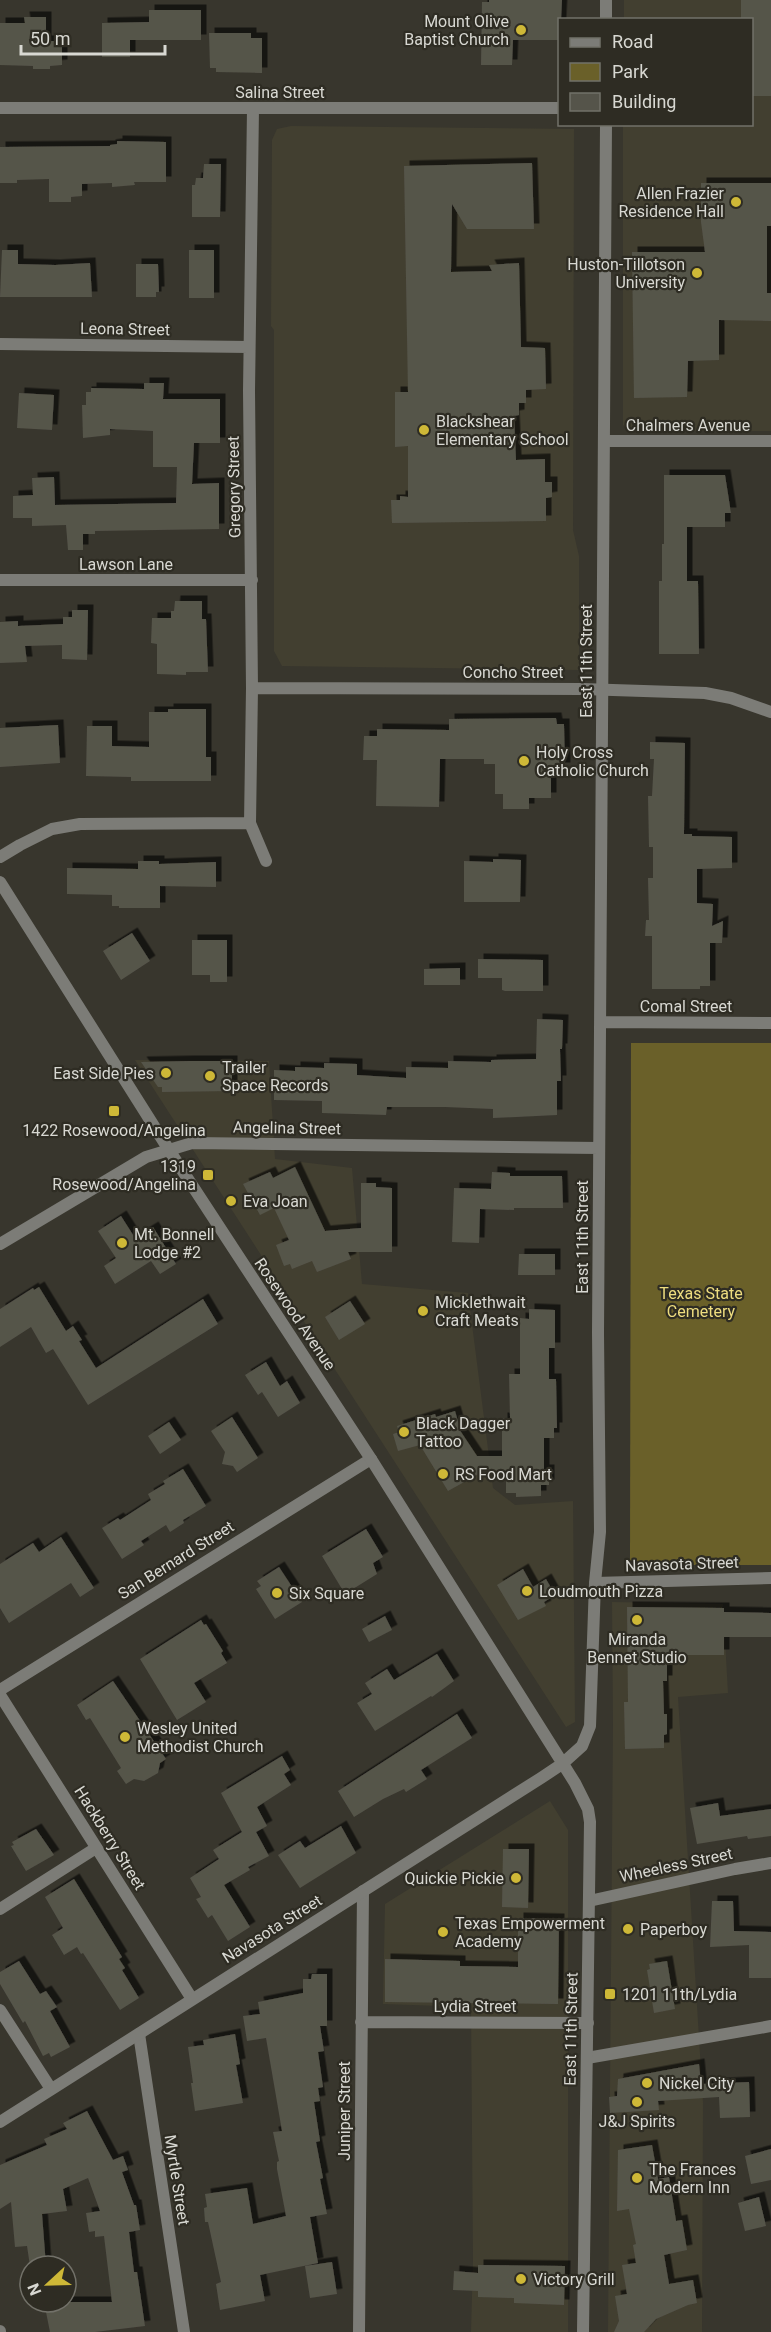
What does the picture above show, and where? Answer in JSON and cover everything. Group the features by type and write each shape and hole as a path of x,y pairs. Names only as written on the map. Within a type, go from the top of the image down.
{"street":[{"path":"606,0 606,18"},
{"name":"Salina Street","path":"0,108 558,108"},
{"name":"Gregory Street","path":"253,109 249,347 252,580 250,823 266,861"},
{"name":"East 11th Street","path":"583,2332 588,2023 588,1809 562,1764 582,1746 590,1726 595,1582 600,1532 598,1333 606,126"},
{"name":"Leona Street","path":"0,344 249,347"},
{"name":"Chalmers Avenue","path":"604,441 771,441"},
{"name":"Lawson Lane","path":"0,580 252,580"},
{"name":"Concho Street","path":"252,688 603,689 705,693 731,698 771,712"},
{"path":"0,857 20,844 52,829 80,824 250,823"},
{"name":"Rosewood Avenue","path":"0,882 169,1150 371,1459 562,1764"},
{"name":"Comal Street","path":"600,1022 771,1023"},
{"name":"Angelina Street","path":"0,1244 146,1157 192,1143 599,1148"},
{"name":"San Bernard Street","path":"0,1690 371,1459"},
{"name":"Navasota Street","path":"595,1582 771,1578"},
{"name":"Hackberry Street","path":"0,1695 192,1999"},
{"name":"Navasota Street","path":"0,2122 562,1764"},
{"path":"0,1909 96,1848"},
{"name":"Wheeless Street","path":"589,1901 771,1863"},
{"name":"Juniper Street","path":"359,2332 363,1891"},
{"path":"0,2010 51,2089"},
{"name":"Lydia Street","path":"361,2022 588,2023"},
{"path":"587,2058 771,2026"},
{"name":"Myrtle Street","path":"139,2034 184,2332"}],"shaded area":[{"name":"Huston-Tillotson University","path":"624,0 771,0 771,431 637,431 629,430 623,425 623,126 753,126 753,18 624,18"},
{"name":"Blackshear Elementary School","path":"291,126 574,129 573,530 579,556 579,670 282,666 274,651 272,140 277,129"},
{"path":"135,1060 269,1061 275,1159 352,1168 362,1284 468,1293 493,1488 515,1505 573,1501 575,1722 566,1727"},
{"path":"612,1602 723,1604 728,1693 678,1697 703,2103 702,2332 608,2332"},
{"path":"550,1801 568,1830 568,2332 471,2332 473,2260 471,2007 383,2004 385,1904"}],"green space":[{"name":"Texas State Cemetery","path":"631,1043 771,1043 771,1565 633,1565 630,1561"}],"building":[{"name":"Mount Olive Baptist Church","path":"489,0 562,0 561,18 558,18 558,40 513,40 512,65 481,65 482,2 489,2"},
{"path":"741,0 771,0 771,96 753,96 753,18 741,18"},
{"path":"149,10 201,10 201,40 130,40 130,57 102,57 102,23 149,22"},
{"path":"24,17 46,17 46,41 62,41 62,65 50,66 50,69 33,69 33,66 0,65 0,23 25,23"},
{"path":"209,33 251,33 251,38 262,38 262,73 216,72 216,68 210,68"},
{"path":"117,141 166,142 166,182 134,182 135,185 112,187 112,183 82,184 82,196 71,197 71,202 49,202 49,179 0,183 0,147 110,146 117,144"},
{"path":"532,163 534,229 467,229 452,204 451,272 492,271 489,265 519,263 521,347 545,348 546,389 526,390 526,403 519,403 519,415 514,416 516,460 545,459 545,482 552,482 552,497 546,498 546,521 392,523 391,500 400,500 400,496 408,497 408,446 395,447 395,392 408,392 404,166"},
{"path":"204,164 221,164 220,217 192,217 192,185 195,185 196,178 203,178"},
{"path":"701,183 771,183 771,226 767,226 767,293 771,293 771,321 719,320 719,360 688,361 687,397 634,398 632,252 705,252 701,222"},
{"path":"2,250 18,250 18,264 90,263 92,297 0,297"},
{"path":"189,250 214,250 214,298 189,298"},
{"path":"136,264 158,264 159,292 156,292 156,297 136,297"},
{"path":"144,383 164,383 163,399 220,399 220,443 194,443 192,484 219,483 219,529 95,531 95,534 83,534 83,550 68,550 66,525 32,526 32,518 13,518 13,496 33,495 32,478 54,477 55,505 176,503 177,467 153,467 153,431 110,429 110,435 83,438 82,405 86,405 86,392 91,392 91,388 144,389"},
{"path":"19,393 54,395 52,430 17,428"},
{"path":"664,475 725,475 731,513 725,513 725,527 687,527 687,581 698,581 699,654 659,654 659,581 662,581 662,544 664,544"},
{"path":"175,601 202,601 202,619 206,619 208,672 186,672 186,675 157,674 157,644 151,643 152,618 171,618"},
{"path":"72,610 88,610 87,660 62,659 62,645 25,646 27,662 0,663 0,622 18,621 18,626 63,624 63,617 72,617"},
{"path":"168,709 206,709 206,757 211,757 211,781 131,781 131,777 86,776 87,726 112,726 112,746 149,747 149,712 168,712"},
{"path":"556,718 557,724 564,724 565,768 551,768 551,798 529,798 529,809 503,809 503,794 495,794 495,764 484,764 484,759 440,759 439,807 376,806 377,760 363,760 364,736 377,736 377,729 449,730 449,719"},
{"path":"58,725 60,763 0,767 0,728"},
{"path":"650,742 685,743 684,834 732,837 732,868 697,869 697,903 713,904 712,926 723,921 722,943 710,943 710,986 700,986 700,989 652,989 652,936 645,936 646,920 649,920 648,878 653,878 653,847 649,847 648,796 652,796 654,759 650,759"},
{"path":"493,859 521,860 520,902 464,902 464,861 493,862"},
{"path":"138,861 159,861 159,864 216,862 216,887 160,886 160,908 119,908 119,906 112,906 112,895 67,894 67,868 138,869"},
{"path":"132,933 150,961 121,980 103,951"},
{"path":"192,940 227,940 227,982 210,982 210,975 192,975"},
{"path":"478,959 543,960 543,991 502,990 502,978 478,978"},
{"path":"460,968 460,985 424,985 424,969"},
{"path":"537,1019 563,1020 562,1049 560,1049 561,1081 557,1081 557,1115 493,1118 493,1109 445,1107 387,1107 386,1115 322,1113 322,1101 274,1100 274,1070 295,1071 295,1067 324,1068 324,1063 357,1064 357,1075 406,1078 406,1067 448,1068 448,1061 491,1062 491,1060 536,1059"},
{"path":"232,1061 232,1091 162,1092 162,1087 158,1087 141,1062"},
{"path":"295,1167 325,1231 361,1228 361,1183 376,1183 376,1187 392,1188 392,1252 348,1252 351,1259 317,1272 312,1261 292,1269 290,1264 284,1266 276,1245 289,1240 274,1208 260,1215 243,1184 270,1172 273,1178"},
{"path":"492,1172 510,1173 510,1176 562,1176 563,1208 480,1209 479,1243 452,1242 454,1188 491,1189"},
{"name":"Mt. Bonnell Lodge #2","path":"121,1216 135,1238 153,1227 176,1264 160,1274 151,1261 115,1284 104,1266 116,1258 98,1231"},
{"path":"519,1254 555,1254 555,1275 518,1275"},
{"path":"39,1287 66,1331 73,1326 82,1340 79,1341 96,1368 203,1299 218,1324 88,1405 53,1349 46,1353 31,1327 0,1347 0,1309 33,1288 34,1290"},
{"path":"350,1301 365,1324 339,1340 325,1317"},
{"path":"529,1309 555,1310 555,1348 549,1348 549,1379 556,1379 557,1428 554,1428 554,1438 544,1438 544,1470 549,1470 549,1485 541,1485 541,1496 516,1497 516,1493 506,1493 506,1471 484,1471 448,1491 420,1445 398,1451 393,1434 399,1432 397,1426 435,1414 436,1417 455,1411 461,1432 477,1456 502,1456 502,1418 510,1418 509,1374 520,1374 520,1318 529,1319"},
{"path":"266,1362 280,1386 287,1381 300,1403 278,1417 262,1392 258,1395 245,1375"},
{"path":"232,1417 258,1458 237,1472 233,1466 222,1464 225,1452 211,1431"},
{"path":"169,1422 181,1440 160,1454 148,1436"},
{"path":"183,1469 206,1506 183,1520 184,1523 170,1532 166,1525 141,1541 144,1545 122,1559 102,1528 118,1518 120,1520 151,1500 148,1494 165,1484 163,1481"},
{"path":"366,1529 383,1557 373,1563 377,1574 345,1594 322,1556"},
{"path":"61,1537 94,1588 80,1597 71,1583 9,1623 0,1608 0,1564 33,1543 39,1552"},
{"name":"Six Square","path":"279,1567 302,1602 275,1619 256,1589 261,1586 257,1581"},
{"name":"Loudmouth Pizza","path":"523,1569 533,1587 546,1579 555,1595 544,1602 546,1606 518,1620 497,1585"},
{"path":"627,1607 724,1608 724,1612 771,1613 771,1637 724,1637 724,1655 667,1655 667,1681 663,1681 664,1714 667,1714 664,1748 625,1749 624,1702 628,1702"},
{"path":"385,1616 392,1630 369,1642 362,1629"},
{"path":"201,1620 223,1651 221,1653 227,1663 194,1683 206,1702 177,1720 140,1659"},
{"path":"437,1654 454,1681 375,1731 357,1703 372,1694 365,1683 387,1669 394,1680"},
{"name":"Wesley United Methodist Church","path":"113,1681 166,1759 160,1763 158,1773 144,1781 134,1779 126,1784 117,1771 121,1768 90,1718 86,1720 77,1705"},
{"path":"457,1714 472,1738 421,1770 427,1779 406,1792 404,1789 383,1799 354,1817 338,1791"},
{"path":"282,1756 290,1770 284,1774 291,1785 257,1807 267,1826 256,1832 269,1856 248,1867 250,1870 224,1885 250,1927 228,1941 212,1915 208,1918 196,1899 201,1897 190,1878 219,1859 213,1850 242,1832 221,1793"},
{"path":"718,1803 720,1816 771,1809 771,1836 748,1839 747,1836 697,1844 690,1808"},
{"path":"341,1826 356,1853 300,1888 278,1855 300,1841 305,1848"},
{"path":"36,1829 54,1855 26,1871 11,1846 14,1845 12,1842"},
{"name":"Quickie Pickie","path":"503,1849 529,1849 528,1908 502,1907"},
{"path":"74,1879 122,1957 119,1959 125,1968 122,1970 139,1998 120,2010 83,1953 81,1954 77,1947 64,1955 52,1935 63,1928 45,1897"},
{"path":"712,1901 733,1901 734,1931 771,1932 771,1978 749,1978 749,1945 710,1947"},
{"path":"518,1918 559,1919 558,2004 385,2002 385,1959 460,1961 460,1966 518,1967"},
{"path":"19,1961 40,1994 46,1991 57,2007 50,2011 70,2047 51,2057 49,2053 43,2056 25,2021 23,2023 0,1984 0,1972"},
{"path":"667,1961 675,2009 654,2013 647,1970 650,1969 649,1964"},
{"path":"312,1974 327,1974 327,2026 320,2026 324,2051 318,2052 323,2087 318,2088 320,2101 314,2102 320,2141 316,2142 323,2178 320,2179 327,2214 310,2217 318,2263 260,2275 265,2301 220,2310 216,2284 221,2282 208,2222 205,2222 204,2208 207,2207 205,2194 247,2188 253,2224 286,2216 273,2132 282,2131 266,2038 247,2041 243,2016 260,2014 258,2002 303,1993 303,1979 311,1979"},
{"path":"235,2034 240,2064 236,2065 243,2103 195,2111 188,2047 204,2045 203,2040"},
{"path":"699,2064 701,2084 749,2082 750,2117 720,2118 719,2097 658,2101 659,2110 610,2113 609,2097 617,2096 618,2079"},
{"path":"87,2111 113,2160 123,2156 128,2170 122,2172 134,2205 136,2205 140,2230 129,2232 145,2326 95,2332 50,2332 46,2314 78,2314 78,2302 112,2302 104,2236 95,2237 95,2231 89,2232 86,2213 100,2211 88,2178 63,2189 67,2211 42,2214 45,2254 28,2254 27,2246 15,2247 11,2202 0,2209 0,2165 47,2145 44,2139 67,2129 63,2123"},
{"path":"652,2145 658,2179 669,2177 676,2221 682,2220 687,2250 664,2255 669,2284 693,2280 697,2303 656,2319 644,2332 614,2332 619,2321 615,2296 627,2294 622,2265 636,2263 633,2245 636,2244 629,2209 617,2211 618,2150"},
{"path":"771,2149 771,2180 751,2184 745,2156"},
{"path":"759,2197 766,2226 745,2231 738,2203"},
{"path":"332,2262 337,2294 310,2298 305,2266"},
{"name":"Victory Grill","path":"478,2265 565,2266 564,2305 514,2303 514,2298 478,2297 478,2291 453,2290 454,2271 478,2273"}],"place":[{"name":"Mount Olive Baptist Church","path":"521,30"},
{"name":"Allen Frazier Residence Hall","path":"736,202"},
{"name":"Huston-Tillotson University","path":"697,273"},
{"name":"Blackshear Elementary School","path":"424,430"},
{"name":"Holy Cross Catholic Church","path":"524,761"},
{"name":"East Side Pies","path":"166,1073"},
{"name":"Trailer Space Records","path":"210,1076"},
{"name":"1422 Rosewood/Angelina","path":"114,1111"},
{"name":"1319 Rosewood/Angelina","path":"208,1175"},
{"name":"Eva Joan","path":"231,1201"},
{"name":"Mt. Bonnell Lodge #2","path":"122,1243"},
{"name":"Micklethwait Craft Meats","path":"423,1311"},
{"name":"Black Dagger Tattoo","path":"404,1432"},
{"name":"RS Food Mart","path":"443,1474"},
{"name":"Loudmouth Pizza","path":"527,1591"},
{"name":"Six Square","path":"277,1593"},
{"name":"Miranda Bennet Studio","path":"637,1620"},
{"name":"Wesley United Methodist Church","path":"125,1737"},
{"name":"Quickie Pickie","path":"516,1878"},
{"name":"Paperboy","path":"628,1929"},
{"name":"Texas Empowerment Academy","path":"443,1932"},
{"name":"1201 11th/Lydia","path":"610,1994"},
{"name":"Nickel City","path":"647,2083"},
{"name":"J&J Spirits","path":"637,2102"},
{"name":"The Frances Modern Inn","path":"637,2178"},
{"name":"Victory Grill","path":"521,2279"}]}
